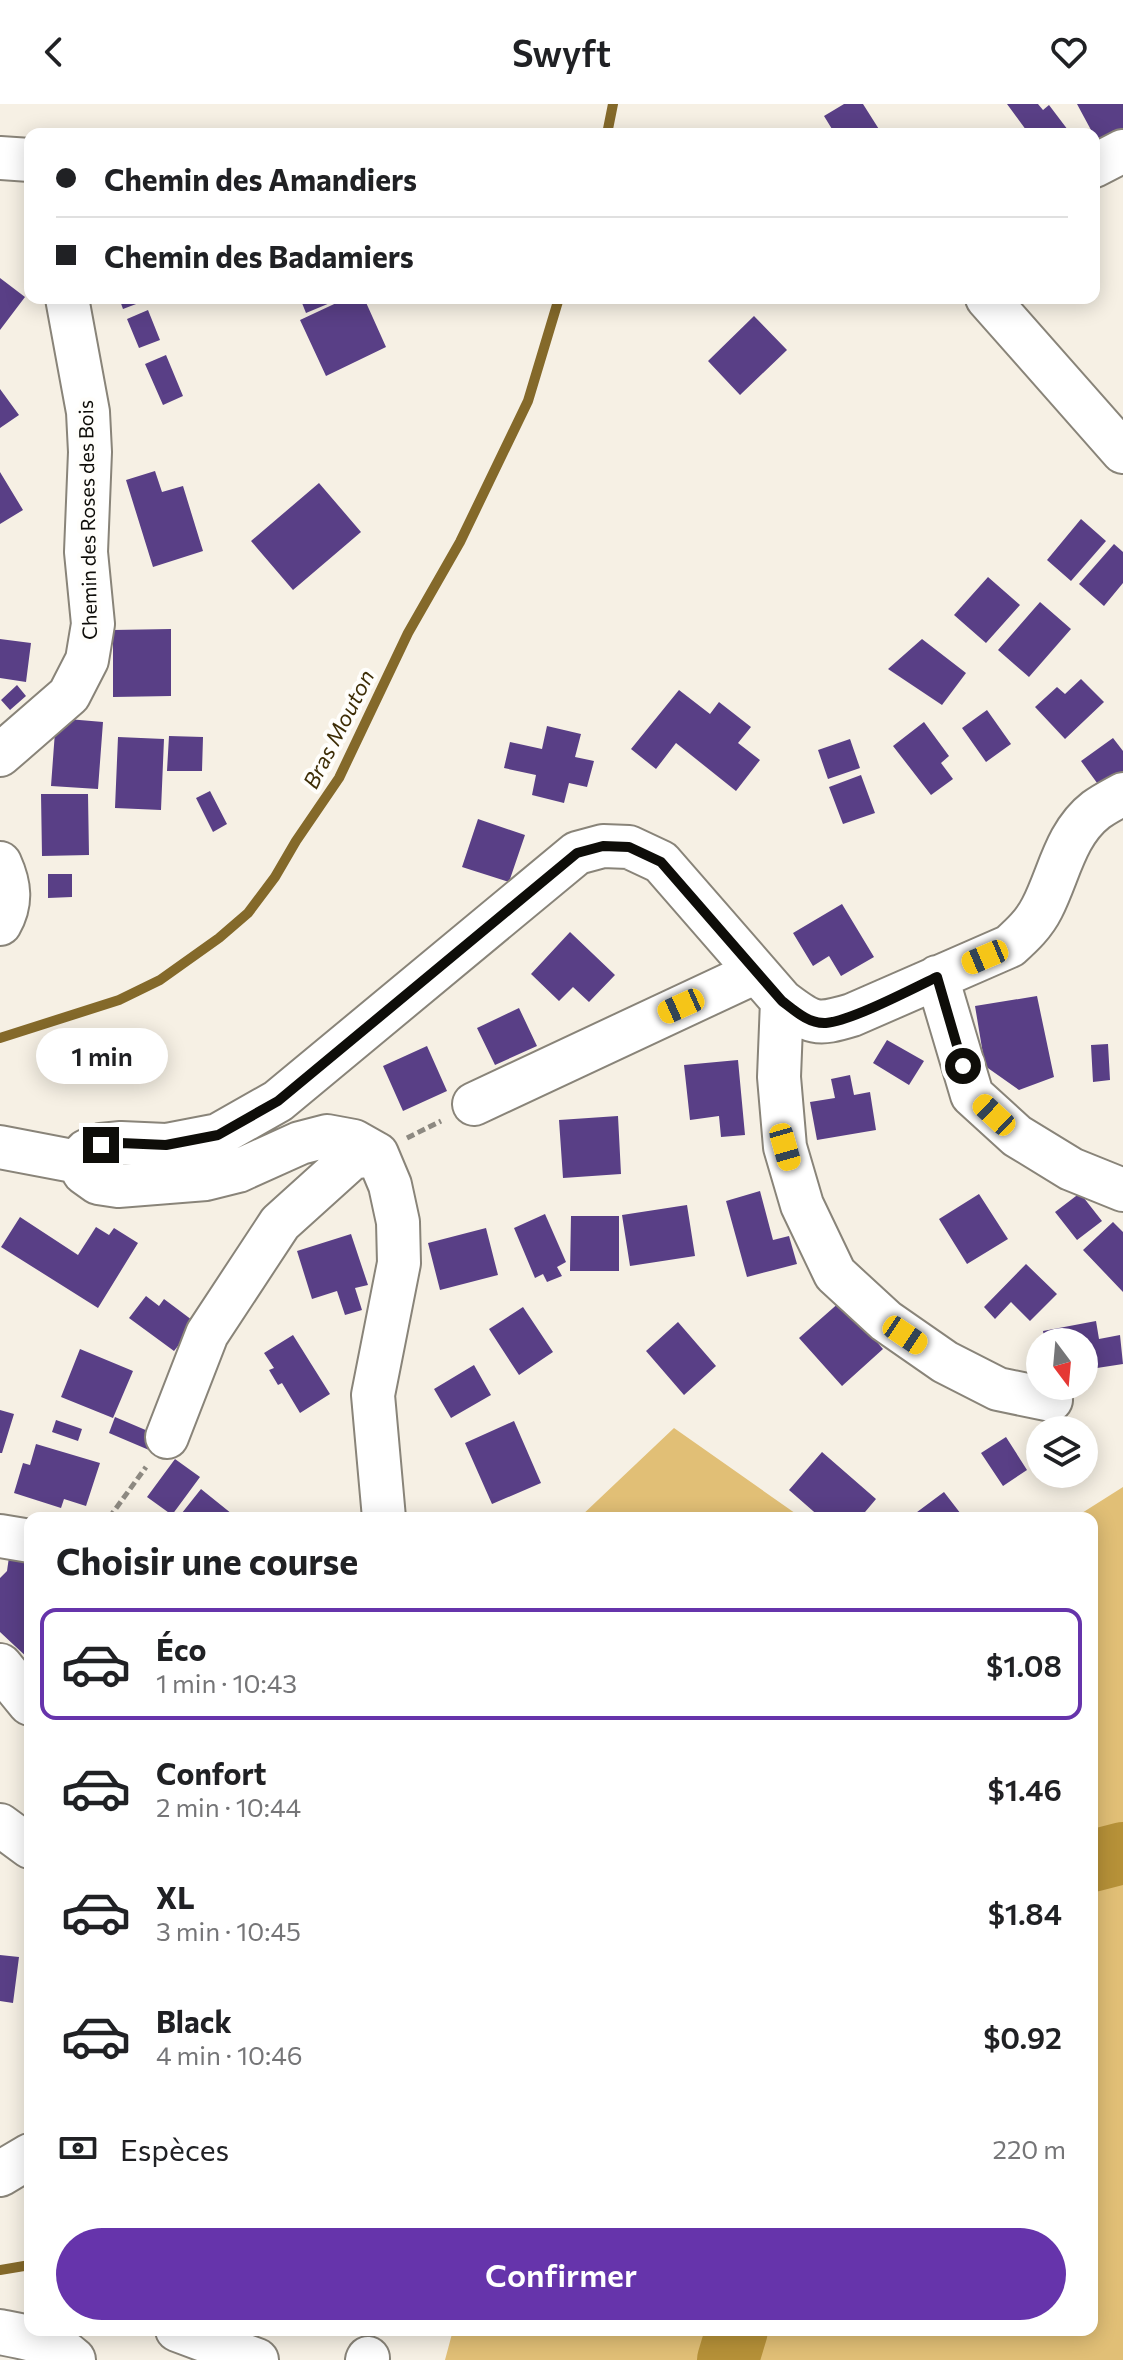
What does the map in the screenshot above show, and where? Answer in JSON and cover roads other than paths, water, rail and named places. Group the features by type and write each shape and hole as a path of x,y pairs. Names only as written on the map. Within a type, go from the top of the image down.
{"main road":[{"path":"0,1666 24,1696"},
{"path":"0,2174 24,2160"},
{"path":"30,2336 65,2352 73,2360"}],"street":[{"path":"1100,163 1123,151"},
{"path":"0,158 24,160"},
{"name":"Chemin des Roses des Bois","path":"0,755 69,695 87,660 93,624 86,552 90,452 88,412 68,304"},
{"path":"996,304 1123,452"},
{"path":"78,1162 86,1151 101,1145 166,1145 218,1135 278,1101 577,853 603,846 629,847 661,862 769,987 804,1018 825,1023 852,1015 1010,946 1028,930 1042,909 1063,854 1075,833 1094,811 1123,794"},
{"path":"0,863 10,892 8,907 0,924"},
{"path":"937,977 972,1095 1017,1136 1071,1169 1123,1190"},
{"path":"474,1104 769,987"},
{"path":"769,987 785,1147 802,1205 835,1274 886,1321 945,1362 998,1389 1026,1395"},
{"path":"78,1162 84,1173 98,1183 118,1186 206,1179 238,1171 300,1143 327,1136 354,1141 377,1154 390,1185 398,1222 399,1263 373,1395 383,1512"},
{"path":"0,1147 78,1162"},
{"path":"167,1437 207,1334 280,1223 352,1158 377,1154"},
{"path":"0,1536 24,1540"},
{"path":"0,1825 24,1843"},
{"path":"194,2336 257,2360"}],"waterway":[{"name":"Bras Mouton","path":"608,128 613,104"},
{"name":"Bras Mouton","path":"0,1038 119,1000 160,980 248,913 339,778 408,633 460,542 528,401 557,304"},
{"path":"1098,1859 1123,1853"},
{"path":"0,2270 24,2266"},
{"path":"728,2360 735,2336"}]}
